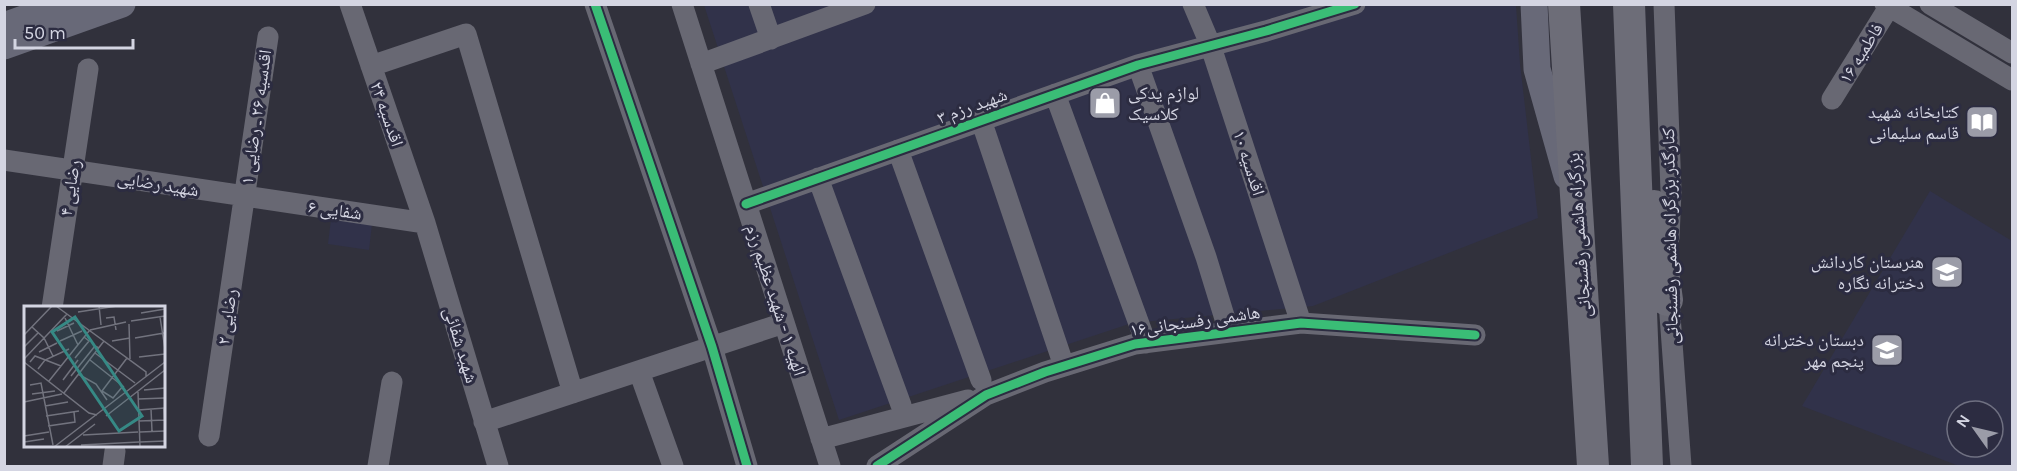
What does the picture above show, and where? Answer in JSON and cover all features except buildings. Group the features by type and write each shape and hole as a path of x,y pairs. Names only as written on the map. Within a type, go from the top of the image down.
{"highway":[{"name":"بزرگراه هاشمی رفسنجانی","path":"1564,4 1593,466"},
{"path":"1629,4 1647,466"},
{"path":"1629,39 1667,300"}],"main road":[{"path":"4,26 65,4"},
{"path":"4,46 122,4"},
{"path":"1534,4 1537,69 1579,218"}],"street":[{"name":"اقدسیه ۲۴","path":"350,4 425,222"},
{"path":"595,4 712,347 747,466"},
{"name":"الهیه ۱ - شهید عظیم رزم","path":"682,4 830,466"},
{"path":"759,4 771,39"},
{"name":"اقدسیه ۱۰","path":"1193,4 1210,44 1301,323"},
{"name":"شهید رزم ۳","path":"746,204 1138,65 1210,44 1266,31 1354,4"},
{"name":"کنارگذر بزرگراه هاشمی رفسنجانی","path":"1664,4 1671,191 1667,300 1681,466"},
{"path":"1930,4 2013,53"},
{"path":"701,64 854,6"},
{"path":"1887,6 2013,80"},
{"name":"فاطمیه ۱۶","path":"1832,99 1887,6"},
{"path":"371,66 466,34 573,393"},
{"name":"اقدسیه ۲۶ ـ رضایی ۱","path":"244,197 268,37"},
{"path":"1138,65 1206,257 1228,332"},
{"name":"رضایی ۴","path":"52,306 88,69"},
{"path":"1055,94 1146,343"},
{"path":"981,120 1064,366"},
{"path":"821,438 984,388 898,150"},
{"name":"شهید رضایی","path":"4,160 244,197"},
{"path":"818,178 901,405"},
{"name":"شفایی ۶","path":"244,197 425,222"},
{"name":"رضایی ۲","path":"209,436 244,197"},
{"name":"شهید شفائی","path":"425,222 498,466"},
{"path":"484,422 784,322"},
{"name":"هاشمی رفسنجانی۱۶","path":"877,466 984,388 1135,344 1301,323 1474,335"},
{"path":"639,371 673,466"},
{"path":"378,466 392,382"}],"shaded area":[{"path":"704,5 1516,5 1520,64 1538,218 1313,306 1132,323 839,420"},
{"path":"1930,191 2012,241 2012,466 1959,466 1802,406"},
{"path":"331,219 372,224 369,250 328,244"}],"cycle path":[{"path":"595,4 712,347 747,466"},
{"path":"746,204 1138,65 1266,31 1355,4"},
{"path":"877,466 986,395 1045,372 1135,344 1301,323 1475,335"}],"place":[{"name":"لوازم یدکی کلاسیک","path":"1105,103"},
{"name":"کتابخانه شهید قاسم سلیمانی","path":"1982,122"},
{"name":"هنرستان کاردانش دخترانه نگاره","path":"1947,272"},
{"name":"دبستان دخترانه پنجم مهر","path":"1887,350"}]}
